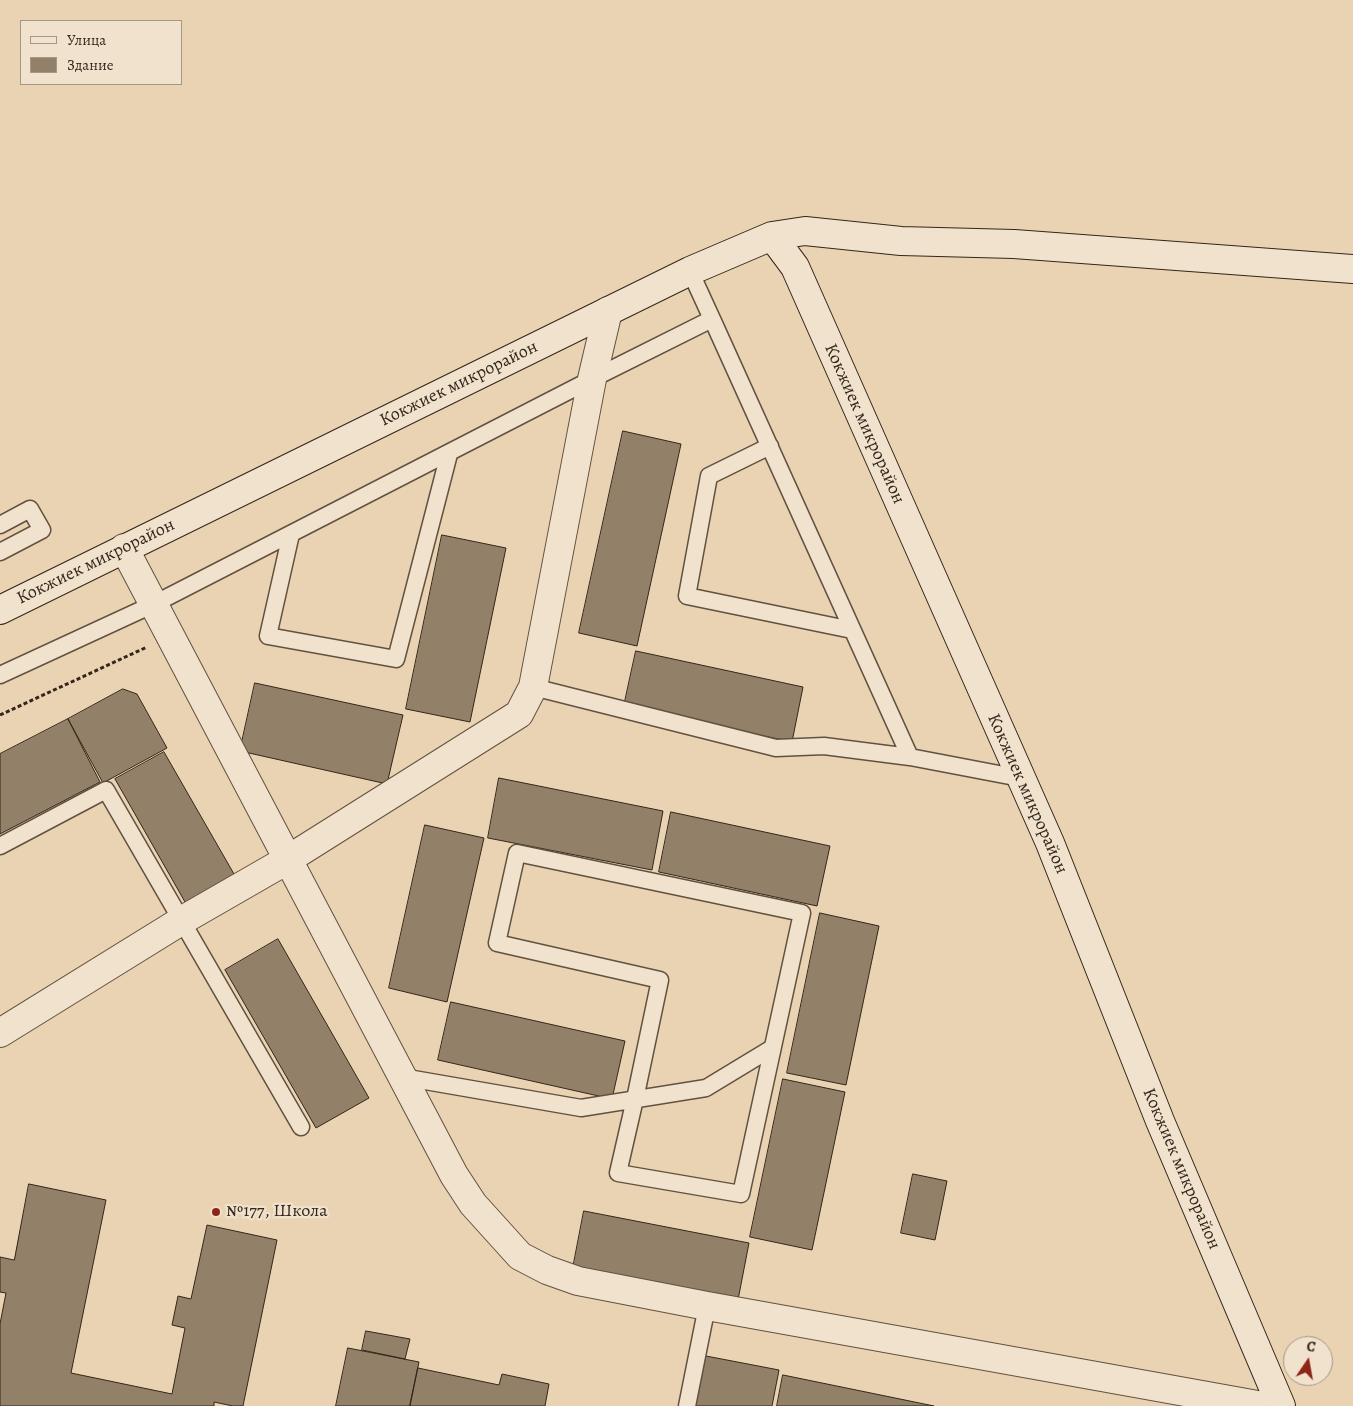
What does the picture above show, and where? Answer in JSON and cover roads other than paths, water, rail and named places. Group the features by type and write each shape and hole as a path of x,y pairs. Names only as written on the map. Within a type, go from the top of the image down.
{"street":[{"path":"772,236 805,231 901,241 1014,244 1353,269"},
{"name":"Кокжиек микрорайон","path":"0,610 690,271 772,236 795,266 1050,843 1160,1120 1281,1406"},
{"path":"0,1033 181,922 288,860 519,714 533,687 592,378 608,311"},
{"path":"124,548 454,1175 473,1204 520,1256 547,1270 578,1281 1263,1406"}],"lane":[{"path":"690,271 910,758"},
{"path":"0,676 154,604 449,454 592,378 712,320"},
{"path":"770,446 709,476 687,596 852,630"},
{"path":"291,534 268,636 396,659 449,454"},
{"path":"0,526 30,509 42,530 0,552"},
{"path":"533,687 776,748 824,746 910,758 1020,778"},
{"path":"0,846 106,790 301,1127"},
{"path":"517,853 802,913 741,1194 618,1173 635,1099 660,980 497,943 517,853"},
{"path":"402,1077 581,1108 706,1088 772,1048"},
{"path":"687,1406 707,1306"}],"place":[{"name":"№177, Школа","path":"216,1212"}]}
